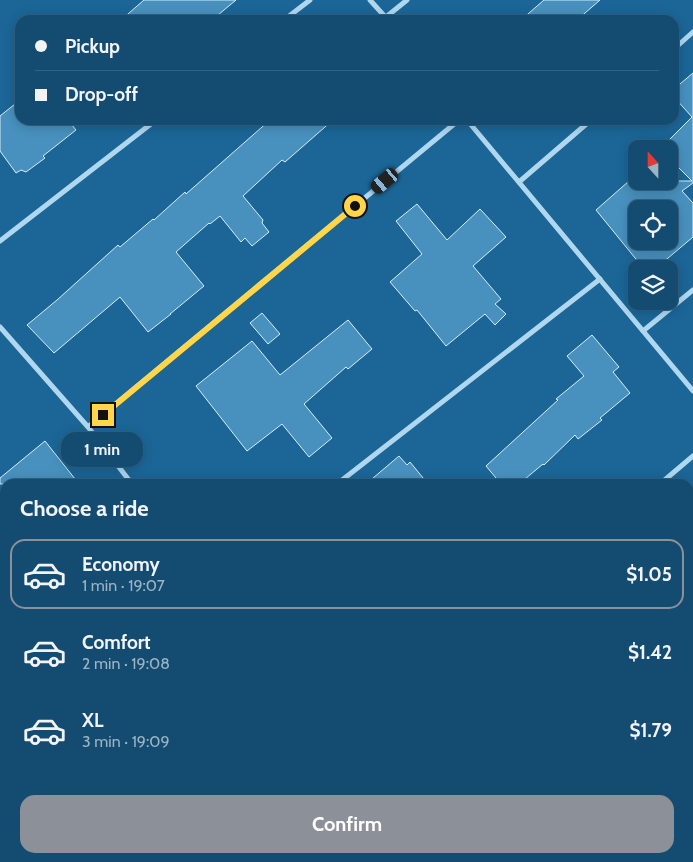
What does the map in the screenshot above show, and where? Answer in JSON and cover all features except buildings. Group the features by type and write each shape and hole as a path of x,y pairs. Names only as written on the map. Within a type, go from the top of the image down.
{"street":[{"path":"290,15 310,0"},
{"path":"370,0 383,15"},
{"path":"391,15 407,0"},
{"path":"679,45 693,32"},
{"path":"0,241 150,125"},
{"path":"88,427 453,125"},
{"path":"472,125 693,390"},
{"path":"519,182 585,125"},
{"path":"343,479 600,279"},
{"path":"643,331 693,290"},
{"path":"0,327 88,427 128,479"},
{"path":"666,479 693,456"}],"route":[{"path":"103,415 355,206"}]}
